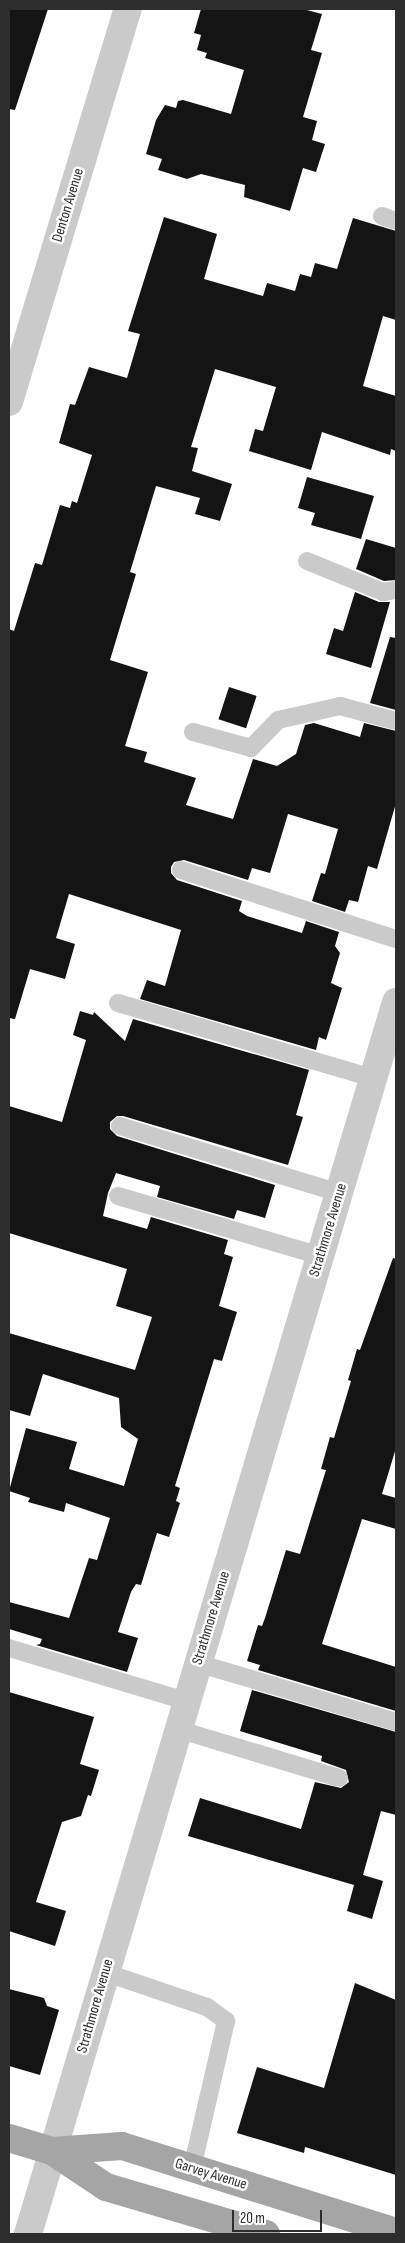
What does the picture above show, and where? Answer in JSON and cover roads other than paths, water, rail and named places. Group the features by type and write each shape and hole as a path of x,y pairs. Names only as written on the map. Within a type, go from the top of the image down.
{"main road":[{"name":"Garvey Avenue","path":"9,2138 52,2151 106,2186 266,2234"},
{"name":"Garvey Avenue","path":"52,2151 122,2146 396,2232"}],"street":[{"name":"Denton Avenue","path":"9,402 128,9"},
{"name":"Strathmore Avenue","path":"28,2234 104,1972 396,1002"}],"lane":[{"path":"307,561 383,592 396,590"},
{"path":"193,732 251,748 278,720 340,706 396,721"},
{"path":"181,870 396,939"},
{"path":"118,1003 373,1078"},
{"path":"120,1126 339,1193"},
{"path":"118,1196 320,1256"},
{"path":"9,1648 186,1700"},
{"path":"197,1663 396,1722"},
{"path":"177,1729 340,1778"},
{"path":"104,1972 207,2007 226,2021 192,2168"}]}
